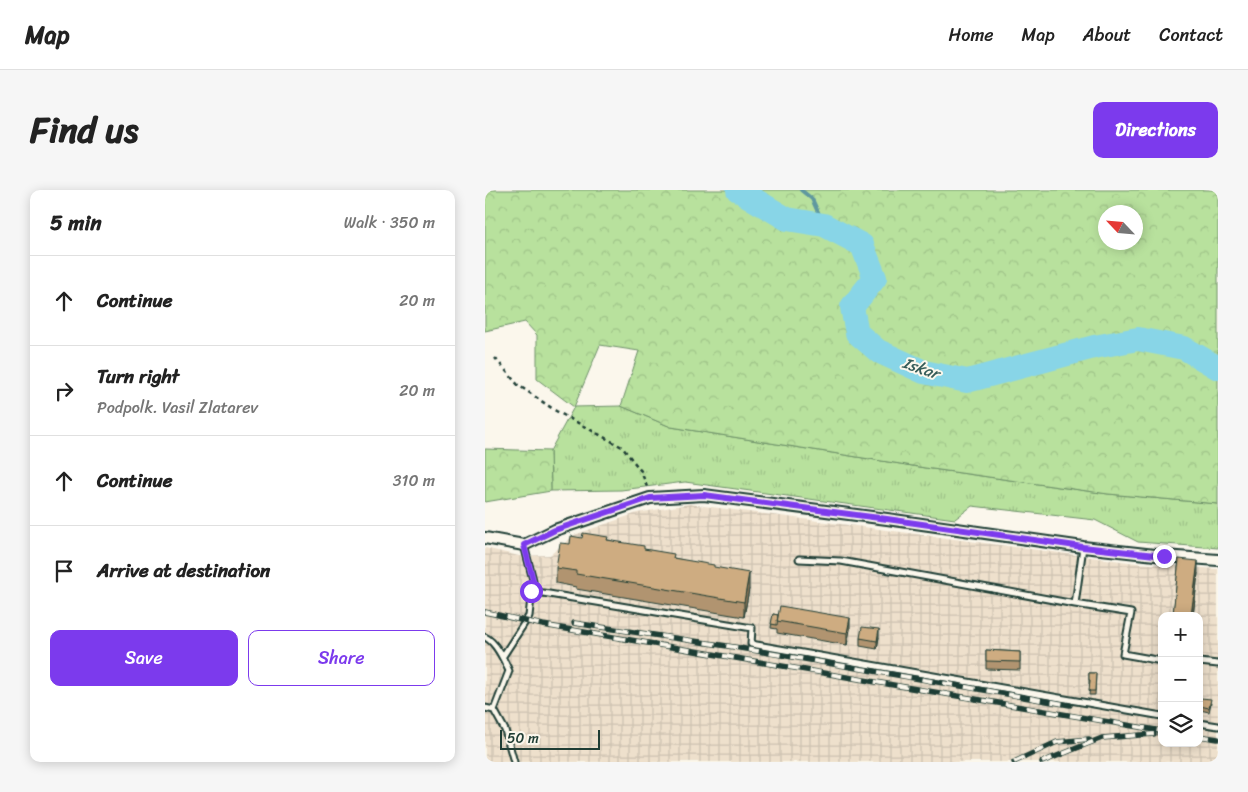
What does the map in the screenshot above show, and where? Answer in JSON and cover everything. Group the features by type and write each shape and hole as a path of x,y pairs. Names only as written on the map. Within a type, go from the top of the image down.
{"street":[{"path":"485,538 524,545 555,530 650,498 704,495 1083,547 1218,560"}],"lane":[{"path":"503,656 529,616 533,580 524,545"},
{"path":"1075,604 1083,547"},
{"path":"799,559 841,561 1131,613 1123,654 1158,660"},
{"path":"531,591 752,628 751,644 1158,715"},
{"path":"485,637 489,639 503,656 509,671 494,710"},
{"path":"1203,662 1218,664"},
{"path":"485,708 494,710 505,730 514,762"},
{"path":"1203,724 1218,726"}],"path":[{"path":"495,358 518,385 556,411 622,447 641,471 650,498"}],"shaded area":[{"path":"689,504 1136,563 1218,569 1218,762 485,762 485,548 519,556 550,555 574,535 637,513"}],"green space":[{"path":"485,190 1218,190 1218,504 1108,494 925,468 671,427 621,406 639,351 600,345 574,407 537,379 537,335 525,322 485,331"},
{"path":"621,406 671,427 925,468 1108,494 1218,504 1218,548 1138,542 1095,520 972,506 955,519 685,482 621,490 551,491 550,451 574,407"},
{"path":"485,449 550,451 551,491 485,502"}],"building":[{"path":"583,533 608,537 607,540 644,546 644,549 674,554 673,558 749,573 744,602 576,574 576,571 556,568 560,543 570,544 571,536 582,538"},
{"path":"1179,559 1198,561 1192,612 1173,612"},
{"path":"780,606 850,618 847,633 777,621"},
{"path":"773,614 778,615 777,625 771,624"},
{"path":"862,627 879,629 877,641 860,638"},
{"path":"986,650 1020,652 1020,662 986,661"},
{"path":"1089,673 1096,673 1095,691 1089,691"},
{"path":"1203,698 1211,699 1209,708 1203,707"}],"waterway":[{"name":"Iskar","path":"738,190 787,219 824,225 862,245 875,278 852,307 857,333 878,351 924,372 967,381 1094,347 1138,339 1184,348 1218,368"},
{"path":"801,190 812,199 824,225"}],"railway":[{"path":"485,612 543,625 1158,730"},
{"path":"574,623 734,647 1070,705"},
{"path":"1042,762 1102,738 1154,734"},
{"path":"1203,737 1218,739"},
{"path":"1014,762 1057,742 1089,739"}],"route":[{"path":"531,591 533,580 524,545 555,530 650,498 704,495 1083,547 1164,556"}]}
